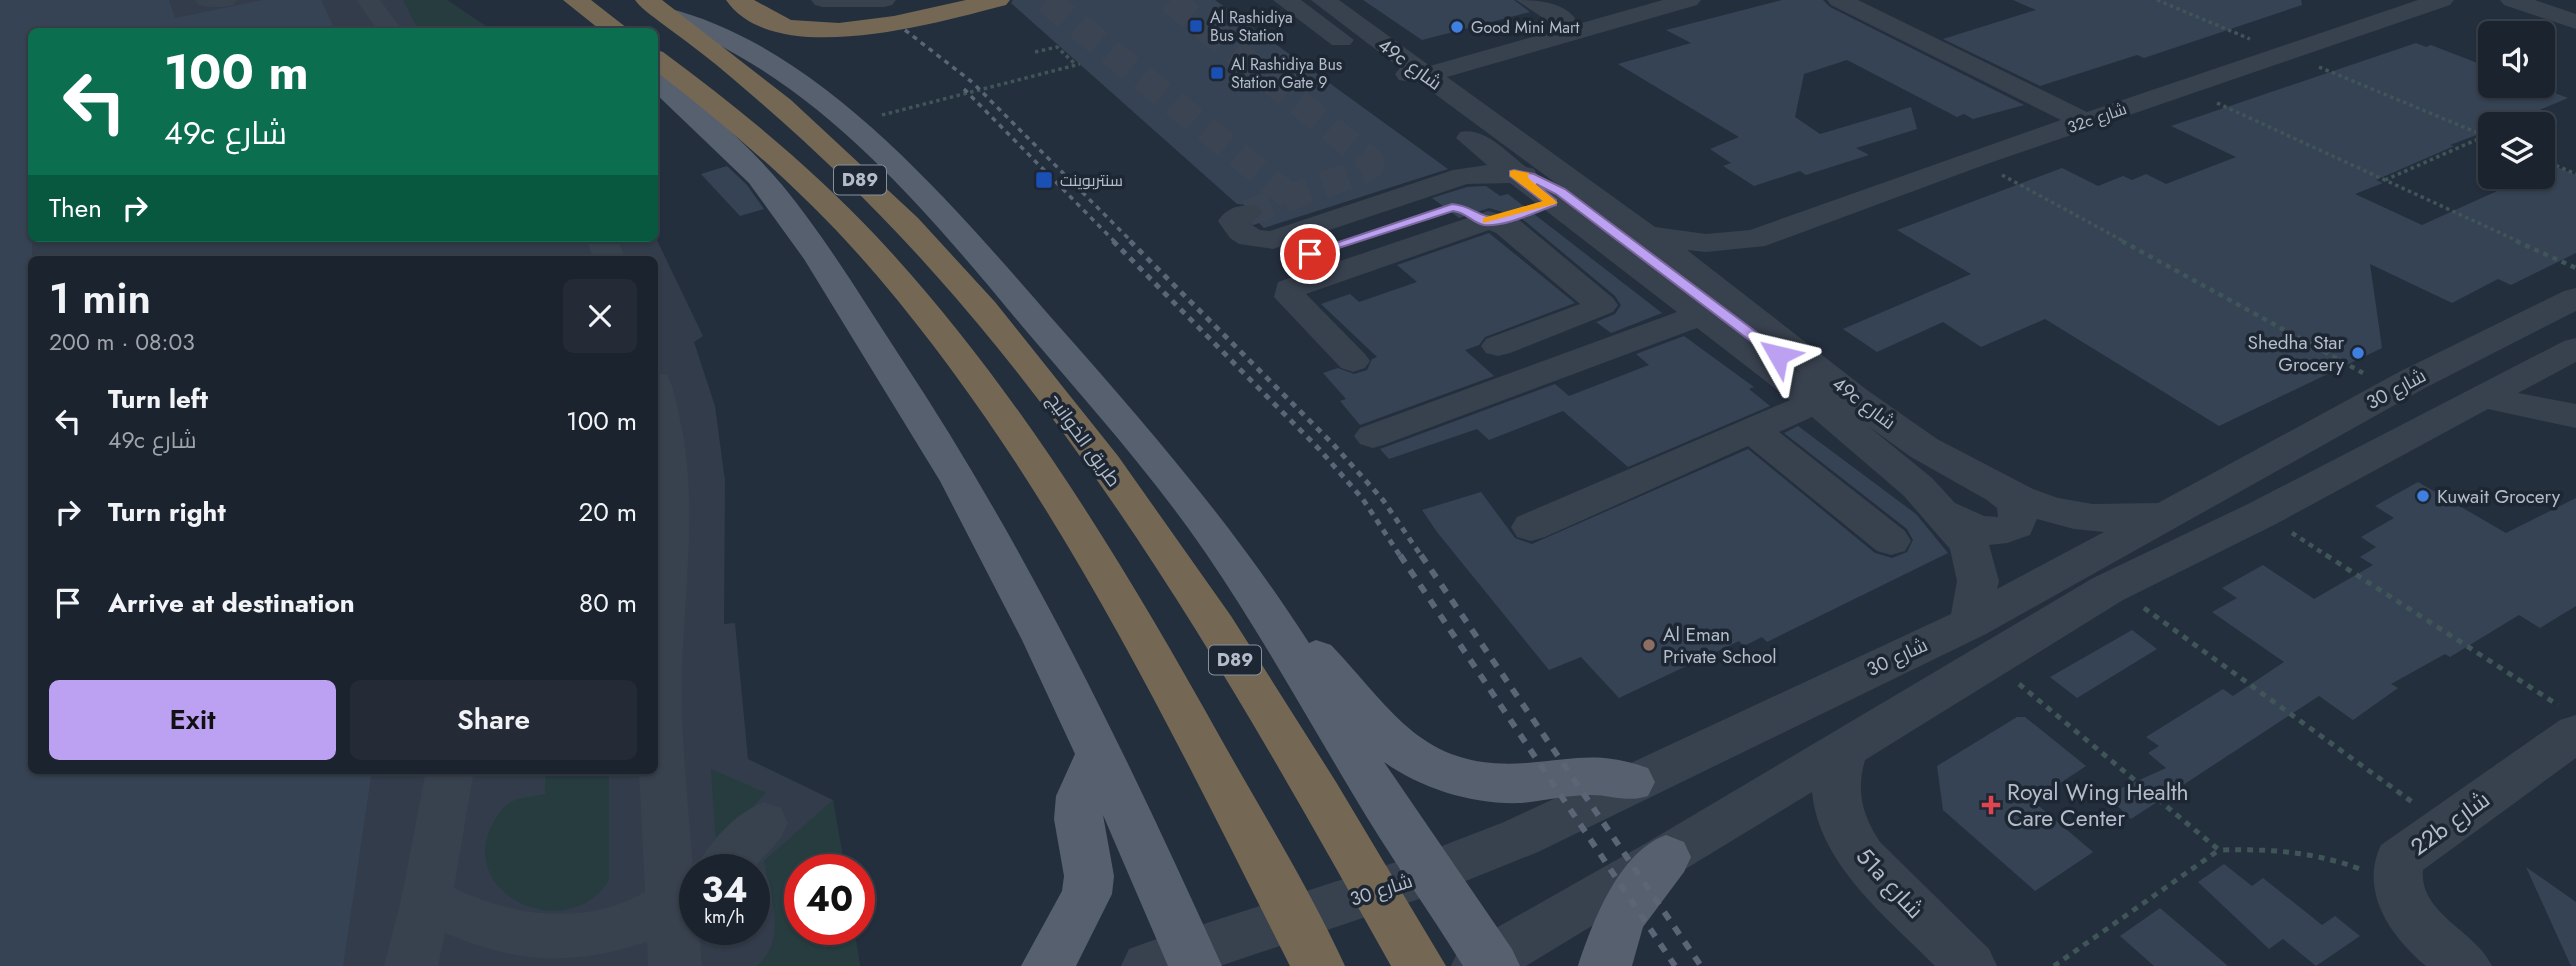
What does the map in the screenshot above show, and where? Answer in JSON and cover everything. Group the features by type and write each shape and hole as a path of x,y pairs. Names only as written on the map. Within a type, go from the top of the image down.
{"highway":[{"path":"575,0 599,23"},
{"path":"738,0 761,15 790,27 836,31 999,0"},
{"name":"طريق الخوانيج","path":"657,7 771,99 882,200 982,307 1030,368 1183,578 1342,832 1419,966"},
{"name":"D89","path":"658,60 763,144 836,212 891,272 978,385 1062,508 1121,604 1318,966"}],"main road":[{"path":"657,7 719,33 788,76 905,174 1133,429 1196,510 1273,622 1487,964"},
{"path":"658,82 752,169 793,219 888,364 952,469 1023,595 1099,753 1178,961"},
{"path":"1273,622 1312,653 1379,731 1400,749 1427,764 1458,776 1502,784 1586,774 1603,774 1631,782"},
{"path":"1048,966 1087,894 1088,867 1078,819 1087,774 1099,753"},
{"path":"1605,966 1620,917 1666,857"}],"street":[{"path":"207,0 225,0"},
{"path":"368,0 389,28"},
{"path":"823,0 884,0"},
{"name":"49c شارع","path":"1285,0 1358,39 1393,51 1430,55 1644,234 1710,302"},
{"name":"49c شارع","path":"1323,0 1358,39 1556,206 1710,302 1833,398 2000,490 2048,508 2104,520 2172,513"},
{"path":"1528,0 1566,23"},
{"path":"1430,55 1386,26 1358,39 1397,72 1430,55 1597,26 1689,0"},
{"path":"1839,0 2086,122"},
{"name":"32c شارع","path":"1644,234 1706,243 1754,239 1974,159 2442,0"},
{"path":"2512,0 2576,22"},
{"path":"2539,9 2562,0"},
{"path":"1393,51 1447,58 1566,23 1597,26"},
{"path":"1247,213 1233,221 1239,232 1256,240 1273,240 1463,176 1514,173 1541,181 1560,192 1833,398"},
{"path":"1353,361 1288,294 1293,287 1556,206"},
{"path":"1495,223 1601,305 1597,309 1498,346"},
{"name":"32c شارع","path":"1710,302 1730,264 1754,239"},
{"name":"شارع 30","path":"1487,964 1848,746 1981,642 2172,513 2412,380 2576,298"},
{"path":"1373,436 1710,302"},
{"path":"2562,352 2560,371 2576,398"},
{"name":"شارع 30","path":"1178,961 1431,873 1521,837 1631,782 2109,589 2262,514 2562,352"},
{"path":"2483,397 2576,416"},
{"path":"1531,527 1752,430 1833,398"},
{"name":"49c شارع","path":"1833,398 1945,514 1969,545 1978,570 1981,642"},
{"path":"658,402 665,434 669,512 659,712 679,864"},
{"path":"1752,430 1891,541"},
{"path":"1945,514 1984,530 2010,529 2016,525 2020,513 2012,500 2000,490"},
{"name":"22b شارع","path":"2398,886 2399,860 2570,722"},
{"name":"51a شارع","path":"1848,746 1839,761 1835,779 1836,798 1849,838 1862,857 1970,966"},
{"path":"411,966 427,900 449,774"},
{"path":"735,854 764,823"},
{"path":"2398,886 2414,919 2429,937 2465,966"},
{"path":"427,900 465,920 484,926 555,938 587,937 621,929 679,897"},
{"path":"676,966 679,936"}],"path":[{"path":"2157,0 2478,133"},
{"path":"876,116 1078,64 1057,47 1035,52"},
{"path":"2184,88 2576,268"},
{"path":"2385,180 2478,141"},
{"path":"1974,159 2367,375 2386,366 2412,380"},
{"path":"2555,165 2576,174"},
{"path":"2262,514 2570,722"},
{"path":"2138,611 2145,608 2444,825"},
{"path":"1981,642 2219,850"},
{"path":"2054,966 2219,850 2257,847 2310,853 2339,861 2398,886"}],"shaded area":[{"path":"0,0 447,0 489,28 28,28 28,242 658,242 703,336 694,342 715,406 725,481 724,624 735,623 748,759 833,800 842,854 784,854 784,945 857,945 860,966 0,966"}],"green space":[{"path":"403,0 447,0 489,28 417,28"},
{"path":"711,769 766,793 716,844 716,843"},
{"path":"546,774 609,774 609,880 590,899 568,909 544,910 522,903 503,891 490,872 485,850 492,825 506,806 513,801 545,794"},
{"path":"833,800 842,854 784,854 784,945 857,945 860,966 757,966 772,943 775,930 770,888 770,856"}],"building":[{"path":"0,0 169,0 175,18 262,0 321,0 334,28 28,28 28,242 32,242 32,256 28,256 28,774 371,774 343,966 0,966"},
{"path":"1013,0 1215,0 1448,169 1264,228 1257,221 1265,213 1260,206 1237,204 1011,3"},
{"path":"1363,0 1514,0 1530,12 1422,40"},
{"path":"1782,0 1823,0 1830,7 2024,105 1973,119 1964,114 1957,117 1847,60 1804,74 1795,117 1820,134 1911,107 1917,129 1856,148 1869,155 1806,175 1800,171 1754,186 1723,166 1731,163 1710,149 1739,137 1618,64 1691,43 1666,30"},
{"path":"2013,0 2301,0 2302,5 2144,58 2137,55 2040,86 1943,39 2036,10"},
{"path":"2416,43 2426,47 2431,45 2478,63 2478,98 2555,98 2555,93 2568,98 2535,112 2478,112 2478,134 2376,180 2383,183 2355,194 2422,225 2502,189 2555,189 2555,166 2576,175 2576,253 2511,285 2498,279 2452,303 2370,264 2382,348 2219,426 2045,319 1981,347 1943,322 1877,352 1843,329 1971,274 1897,230 2062,168 2098,186 2123,176 2132,180 2146,174 2166,184 2236,157 2171,126"},
{"path":"727,166 747,185 764,209 740,216 701,174"},
{"path":"1486,186 1500,196 1508,194 1662,313 1611,333 1596,322 1615,314 1621,305 1615,296 1520,217 1489,208 1459,218 1432,198 1467,187"},
{"path":"1489,233 1575,303 1485,337 1479,345 1465,350 1494,376 1360,425 1340,401 1346,399 1323,373 1338,368 1354,374 1367,370 1372,359 1377,357 1321,304 1350,294 1359,302 1417,282 1397,265"},
{"path":"1684,336 1754,387 1749,389 1770,406 1628,467 1563,411 1489,440 1477,429 1389,459 1380,449 1555,384 1569,396 1649,365 1636,354"},
{"name":"Al Eman Private School","path":"1798,426 1916,514 1948,553 1767,642 1762,637 1744,646 1739,641 1619,698 1581,657 1549,670 1422,510 1481,492 1515,538 1532,544 1748,449 1875,553 1892,558 1907,552 1913,540 1907,529 1784,433"},
{"path":"2418,482 2506,533 2576,498 2576,606 2540,628 2519,615 2450,657 2445,654 2391,684 2398,688 2353,720 2319,696 2131,819 2106,795 2166,768 2148,753 2159,746 2146,737 2223,689 2233,696 2284,662 2212,612 2237,598 2222,588 2263,565 2314,599 2373,565 2360,557 2376,547 2361,537 2394,518 2375,506"},
{"path":"2132,630 2157,649 2077,698 2050,677"},
{"name":"Royal Wing Health Care Center","path":"2017,717 2025,717 2086,766 2033,801 2093,852 2035,891 1943,810 1937,766"},
{"path":"2224,864 2252,886 2263,878 2322,925 2335,916 2360,936 2316,966 2283,939 2269,949 2198,882"},
{"path":"2526,867 2576,902 2576,966 2571,966"},
{"path":"2160,908 2228,966 2154,966 2120,936"}],"tunnel":[{"path":"1046,0 1290,197"},
{"path":"1170,0 1371,161 1370,166 1362,171 1247,213"}],"railway":[{"path":"905,30 972,82"},
{"path":"976,86 1132,242"},
{"path":"964,89 1115,242"},
{"path":"1113,241 1319,449 1362,498 1401,557"},
{"path":"1130,241 1332,443 1383,500 1422,557"},
{"path":"1400,555 1675,966"},
{"path":"1421,555 1701,966"}],"slow traffic":[{"path":"1488,221 1552,203 1514,173 1525,175"}],"place":[{"name":"Al Rashidiya Bus Station","path":"1196,26"},
{"name":"Good Mini Mart","path":"1457,27"},
{"name":"Al Rashidiya Bus Station Gate 9","path":"1217,73"},
{"name":"سنتربوينت","path":"1044,180"},
{"name":"Shedha Star Grocery","path":"2358,353"},
{"name":"Kuwait Grocery","path":"2423,496"},
{"name":"Al Eman Private School","path":"1649,645"},
{"name":"Royal Wing Health Care Center","path":"1991,805"}],"route":[{"path":"1310,254 1452,208 1465,208 1483,221 1494,221 1552,203 1514,173 1530,176 1560,192 1778,355"}]}
